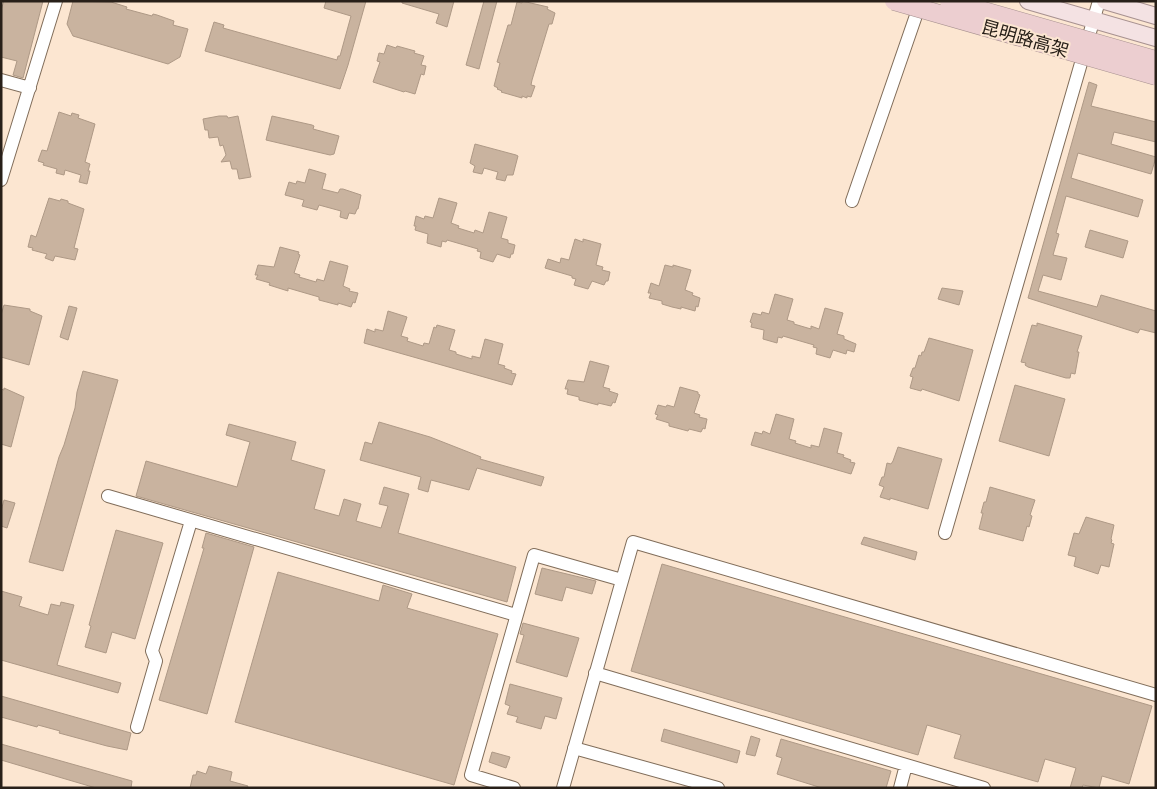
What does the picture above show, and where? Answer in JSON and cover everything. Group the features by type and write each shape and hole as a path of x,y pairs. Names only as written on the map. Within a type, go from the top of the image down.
{"highway":[{"name":"昆明路高架","path":"894,1 1156,76"},
{"name":"昆明路高架","path":"949,1 1156,60"}],"main road":[{"path":"1028,1 1156,38"},
{"path":"1105,1 1156,16"}],"street":[{"path":"1,180 56,1"},
{"path":"852,201 920,1"},
{"path":"945,533 1099,1"},
{"path":"1,80 30,88"},
{"path":"108,496 516,615"},
{"path":"137,727 156,661 152,651 192,520"},
{"path":"563,788 632,542 1156,695"},
{"path":"514,788 471,775 534,555 622,580"},
{"path":"595,673 984,788"},
{"path":"574,748 718,788"},
{"path":"900,788 906,765"}],"building":[{"path":"4,1 43,1 23,78 13,75 17,61 1,57 1,10"},
{"path":"73,1 111,2 127,7 126,9 152,16 153,14 174,21 173,25 188,29 180,57 168,64 73,36 67,24"},
{"path":"326,1 366,1 340,89 205,51 214,22 224,25 223,28 337,60 338,56 340,56 351,16 324,8"},
{"path":"402,1 454,1 447,27 436,23 439,14 402,3"},
{"path":"484,1 497,1 479,69 466,65"},
{"path":"522,1 548,7 547,9 555,13 552,24 549,24 532,80 531,85 535,86 531,97 527,96 527,98 501,92 494,86 500,63 497,62 508,25 511,25 517,2 522,3"},
{"path":"387,45 415,51 414,53 424,56 421,65 426,66 424,75 421,74 415,94 373,82 380,62 377,61 379,53 384,54"},
{"path":"1089,82 1097,85 1091,106 1156,122 1156,142 1114,132 1111,144 1156,157 1151,174 1078,153 1071,178 1143,200 1138,217 1066,196 1056,233 1059,234 1053,255 1067,258 1061,280 1043,275 1038,291 1097,307 1101,295 1156,311 1156,333 1140,329 1138,333 1028,298"},
{"path":"59,112 71,116 72,113 79,115 78,118 95,124 85,162 90,164 87,184 79,182 81,175 65,170 64,175 56,173 57,169 43,165 44,163 38,161 42,150 47,151"},
{"path":"227,116 228,118 238,116 251,177 239,179 237,169 232,169 230,161 221,162 226,155 223,145 220,146 218,137 209,138 203,119"},
{"path":"272,116 312,125 314,126 313,129 339,136 334,154 330,155 266,140"},
{"path":"475,144 518,156 513,175 507,175 505,181 496,179 498,172 484,168 482,174 473,172 475,166 470,163"},
{"path":"309,169 326,174 322,189 338,193 340,189 343,189 361,195 355,214 349,213 347,219 340,217 341,211 319,205 317,210 302,206 304,200 285,195 289,182 296,184 297,181 305,183"},
{"path":"49,198 68,201 68,203 84,209 74,248 78,249 75,260 55,256 53,261 45,258 47,254 28,247 31,235 36,237"},
{"path":"439,198 457,203 451,223 459,226 458,228 474,233 475,230 483,233 489,212 507,217 501,238 515,245 510,258 497,254 493,262 480,258 481,252 477,251 478,249 447,240 446,242 442,241 441,247 427,243 428,234 415,230 416,216 424,219 425,216 433,218"},
{"path":"1090,230 1128,241 1123,258 1085,247"},
{"path":"575,239 583,242 583,239 601,244 596,265 603,267 602,270 610,272 608,281 604,285 592,281 588,289 574,285 576,279 572,278 572,276 545,268 548,259 560,263 561,258 569,260"},
{"path":"280,247 299,252 298,254 300,255 294,273 300,275 299,277 316,282 317,279 324,281 330,261 348,266 343,286 350,289 349,291 358,293 355,303 353,302 351,307 338,303 338,305 319,300 319,297 288,288 288,291 256,279 258,275 255,275 258,265 274,267"},
{"path":"665,265 673,267 673,265 691,270 685,290 700,298 695,311 681,307 681,309 672,307 662,304 662,301 649,298 651,293 648,293 651,283 659,286"},
{"path":"942,288 963,291 959,305 938,299"},
{"path":"775,294 793,299 787,320 811,329 811,326 819,329 825,308 843,313 837,334 856,344 854,352 847,350 846,354 833,350 830,358 816,354 817,348 813,347 814,345 783,336 782,338 778,337 777,343 763,339 764,330 751,327 752,323 750,322 753,313 761,315 762,312 769,314"},
{"path":"4,305 30,309 30,311 42,316 29,365 1,357 1,315"},
{"path":"69,306 77,308 68,340 60,337"},
{"path":"388,311 407,317 401,336 408,338 407,341 423,346 424,343 429,344 434,327 436,328 437,325 455,330 449,350 472,359 472,356 480,358 485,339 503,344 498,364 505,366 504,368 516,374 512,385 364,343 367,329 375,332 375,329 383,331"},
{"path":"1037,323 1082,336 1077,352 1079,352 1075,374 1071,373 1070,378 1028,367 1025,365 1026,363 1021,362 1032,325 1037,326"},
{"path":"929,338 973,350 959,401 922,389 921,391 910,388 913,377 910,376 913,368 915,368 919,355 921,356 922,352 924,352"},
{"path":"590,361 609,366 603,387 618,394 615,403 613,402 611,406 579,400 579,397 567,394 568,389 565,389 568,380 584,382"},
{"path":"83,371 118,380 63,571 29,562 75,408"},
{"path":"1015,385 1065,399 1049,456 999,441"},
{"path":"680,387 698,392 700,395 694,413 700,415 699,417 707,419 705,429 703,428 701,432 669,426 669,423 656,419 658,415 655,414 658,405 674,407"},
{"path":"4,388 24,397 11,447 1,444 1,389 4,390"},
{"path":"776,414 794,419 789,439 811,448 811,445 819,447 824,428 842,433 837,453 844,455 843,457 855,463 851,474 751,445 755,432 762,434 763,431 770,434"},
{"path":"379,422 430,437 481,457 480,459 544,477 541,486 477,468 469,490 431,480 428,492 418,489 421,477 360,460 365,442 372,444"},
{"path":"229,424 296,442 291,460 325,470 314,509 339,516 344,499 361,504 356,521 381,528 388,506 379,504 384,487 409,494 398,533 516,567 507,602 136,496 146,461 237,487 250,442 226,435"},
{"path":"898,447 942,459 928,509 880,497 884,487 879,485 882,477 884,477 887,463 891,464"},
{"path":"990,487 1035,500 1030,515 1032,516 1029,527 1027,526 1023,541 979,529 983,513 981,513"},
{"path":"4,500 15,503 7,528 1,526 1,511"},
{"path":"1086,517 1114,525 1111,543 1114,544 1109,567 1101,565 1098,574 1074,566 1076,557 1068,555 1074,533 1079,534"},
{"path":"116,530 163,543 135,639 112,632 106,653 85,647 91,626 89,625"},
{"path":"206,533 254,547 207,714 159,700 204,548 202,548"},
{"path":"864,537 917,552 915,560 861,544"},
{"path":"662,564 1152,706 1129,784 1102,776 1099,788 1083,785 1082,788 1070,788 1076,768 1045,759 1038,782 954,758 961,735 927,725 918,755 631,671"},
{"path":"542,568 596,581 592,594 566,587 562,601 535,594"},
{"path":"278,572 379,601 383,585 412,594 407,608 498,634 454,785 235,722"},
{"path":"1,591 22,597 19,606 48,615 51,604 60,606 61,602 74,605 57,665 121,683 118,693 1,660"},
{"path":"523,623 579,638 567,677 516,662 524,635 520,634"},
{"path":"510,684 562,698 556,719 545,716 541,729 516,722 518,717 507,714 510,706 505,704"},
{"path":"1,696 131,733 127,750 59,733 60,731 38,725 37,727 1,717"},
{"path":"664,729 740,751 737,763 661,741"},
{"path":"751,736 760,739 755,756 746,754"},
{"path":"781,739 891,771 886,788 822,788 777,774 782,758 776,756"},
{"path":"1,744 132,781 131,788 96,788 1,760"},
{"path":"492,752 510,757 506,768 489,762"},
{"path":"209,766 232,772 230,781 248,786 247,788 190,788 193,775 196,775 197,771 206,774"}]}
